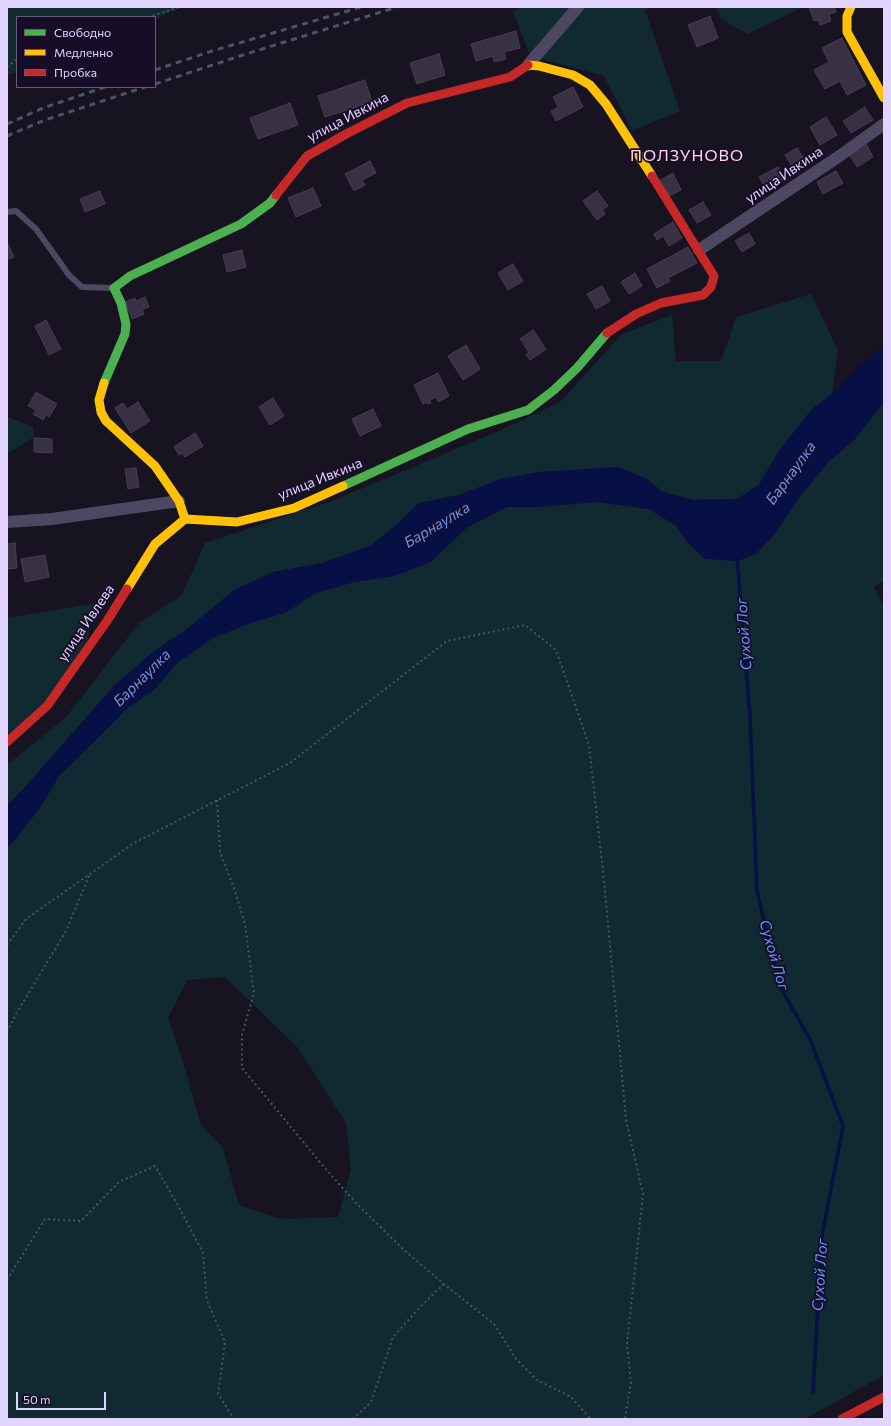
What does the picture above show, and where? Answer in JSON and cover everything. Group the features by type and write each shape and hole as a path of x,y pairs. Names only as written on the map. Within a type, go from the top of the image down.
{"street":[{"name":"улица Ивкина","path":"114,288 130,276 241,224 270,203 307,156 348,132 407,103 510,77 528,64 578,7"},
{"path":"852,7 847,16 847,32 884,98"},
{"name":"улица Ивкина","path":"185,519 237,522 294,508 468,429 528,410 554,390 577,368 609,331 636,314 661,303 702,295 711,287 714,276 699,250 606,104 590,84 567,74 528,64"},
{"name":"улица Ивкина","path":"699,250 841,155 884,124"},
{"path":"114,288 121,303 126,324 125,334 103,385 99,400 101,412 106,421 155,466 179,501 185,519"},
{"path":"7,522 52,519 179,501"},
{"name":"улица Ивлева","path":"7,742 47,706 107,622 155,544 185,519"},
{"path":"842,1419 884,1397"}],"lane":[{"path":"7,212 16,211 36,228 69,274 82,287 114,288"}],"path":[{"path":"151,16 180,7"},
{"path":"7,67 16,60"},
{"path":"7,945 26,919 90,873 134,843 290,763 447,641 525,625 556,650 589,745 604,881 626,1120 643,1194 628,1344 631,1382 625,1419"},
{"path":"217,800 220,852 234,888 245,924 254,993 242,1035 242,1068 324,1167 356,1203 406,1251 494,1324 516,1360 537,1380 571,1397 589,1417 589,1419"},
{"path":"7,1032 16,1014 66,931 90,873"},
{"path":"7,1280 45,1219 81,1221 119,1182 155,1166 179,1207 203,1253 207,1301 225,1342 218,1394 234,1419"},
{"path":"353,1419 371,1402 393,1337 421,1306 444,1284"}],"shaded area":[{"path":"7,7 182,7 156,19 156,16 16,16 16,72 7,75"},
{"path":"522,7 655,7 645,10 680,111 632,131 604,76 530,56 513,11"},
{"path":"716,7 804,7 747,34 721,19"},
{"path":"811,294 838,350 832,394 812,409 779,451 759,485 737,499 693,500 663,492 645,478 618,467 501,479 459,495 419,503 395,526 370,546 323,563 273,572 154,651 114,686 7,806 7,765 66,717 139,623 182,595 205,543 332,501 496,432 560,402 622,334 672,315 676,361 721,361 736,317"},
{"path":"884,402 884,581 874,586 884,607 884,1375 805,1419 7,1419 7,847 14,841 39,809 59,776 130,706 153,691 178,662 213,638 250,623 285,613 316,593 354,582 394,576 431,562 466,528 507,507 538,507 596,502 649,509 675,525 689,544 802,494 828,462 853,441","holes":["225,977 298,1048 346,1123 351,1170 338,1217 281,1219 239,1205 223,1148 201,1125 184,1065 168,1018 187,980"]},
{"path":"7,417 33,426 34,437 7,454"},
{"path":"96,603 87,640 39,713 7,740 7,618"}],"water":[{"name":"Барнаулка","path":"884,346 884,402 853,441 828,462 802,494 774,535 756,554 738,561 705,559 689,544 675,525 649,509 596,502 538,507 507,507 466,528 431,562 394,576 354,582 316,593 285,613 250,623 213,638 178,662 153,691 130,706 59,776 39,809 14,841 7,847 7,806 114,686 154,651 186,630 234,590 273,572 323,563 370,546 395,526 419,503 459,495 501,479 538,472 618,467 645,478 663,492 693,500 737,499 759,485 779,451 812,409 832,394 856,369"}],"building":[{"path":"809,7 834,7 836,12 829,14 831,21 820,25 818,20 814,21"},
{"path":"710,16 718,38 697,47 688,25"},
{"path":"516,31 520,48 504,52 506,59 494,62 493,56 476,61 471,44"},
{"path":"842,38 866,85 847,95 840,81 825,89 814,70 829,62 822,48"},
{"path":"439,54 445,75 417,84 410,63"},
{"path":"365,80 372,102 325,117 318,96"},
{"path":"573,87 583,107 556,121 551,111 558,107 553,97"},
{"path":"290,103 298,125 258,139 250,118"},
{"path":"865,107 873,120 851,133 843,121"},
{"path":"826,117 837,135 820,145 810,127"},
{"path":"866,144 873,157 857,167 849,154"},
{"path":"797,148 806,162 794,169 785,155"},
{"path":"370,161 376,173 362,180 365,185 354,191 345,174"},
{"path":"778,167 784,179 766,189 759,177"},
{"path":"836,171 843,183 823,194 817,182"},
{"path":"673,173 681,190 667,197 659,181"},
{"path":"313,188 321,206 296,217 288,198"},
{"path":"100,191 105,204 85,212 80,199"},
{"path":"597,191 608,206 602,210 605,214 597,220 583,201"},
{"path":"703,202 711,215 697,223 689,210"},
{"path":"673,222 682,238 669,246 663,236 657,240 654,234"},
{"path":"749,233 755,244 742,252 735,241"},
{"path":"7,242 14,257 7,260"},
{"path":"688,247 697,263 668,278 670,281 657,288 647,269"},
{"path":"242,250 246,267 227,272 223,255"},
{"path":"513,264 523,281 508,290 498,273"},
{"path":"635,273 642,286 629,294 621,282"},
{"path":"602,286 610,301 596,309 587,294"},
{"path":"145,297 149,307 142,310 144,314 132,319 125,302 135,298 136,301"},
{"path":"46,320 61,349 49,355 35,326"},
{"path":"533,330 546,349 530,360 526,355 529,352 520,339"},
{"path":"466,345 480,369 463,380 448,356"},
{"path":"438,373 449,396 438,402 436,397 430,400 431,403 428,404 427,402 423,404 414,385"},
{"path":"36,392 57,404 49,417 46,415 43,420 33,414 36,410 28,406"},
{"path":"273,398 284,416 270,425 259,407"},
{"path":"138,402 150,421 131,433 115,408 123,403 127,409"},
{"path":"373,409 381,426 360,436 352,419"},
{"path":"195,433 203,446 185,457 182,453 179,455 174,447"},
{"path":"34,438 52,439 52,453 34,452"},
{"path":"136,468 139,487 128,489 125,469"},
{"path":"15,543 17,568 7,569 7,544"},
{"path":"45,555 49,577 25,582 21,559"}],"waterway":[{"name":"Сухой Лог","path":"737,557 750,716 757,891 779,985 810,1039 843,1126 822,1236 813,1392"}],"railway":[{"path":"156,70 212,51 361,7"},
{"path":"156,84 397,7"},
{"path":"7,124 43,108 102,88"},
{"path":"7,136 45,120 142,88"}],"traffic: fast":[{"path":"104,383 125,334 126,324 121,303 114,288 130,276 241,224 270,203 276,195"},
{"path":"343,486 468,429 528,410 554,390 577,368 607,333"}],"traffic: slow":[{"path":"851,7 847,16 847,32 884,98"},
{"path":"528,65 539,66 573,75 590,85 606,104 652,176"},
{"path":"104,383 99,400 101,412 106,421 155,466 179,501 185,519 237,522 294,508 343,486"},
{"path":"127,589 155,544 185,519"}],"traffic: jam":[{"path":"276,195 307,156 348,133 407,103 510,77 528,65"},
{"path":"607,333 636,314 661,303 703,295 711,287 714,276 652,176"},
{"path":"7,742 47,706 107,621 127,589"},
{"path":"842,1419 884,1397"}],"district":[{"name":"ПОЛЗУНОВО","path":"687,156"}]}
